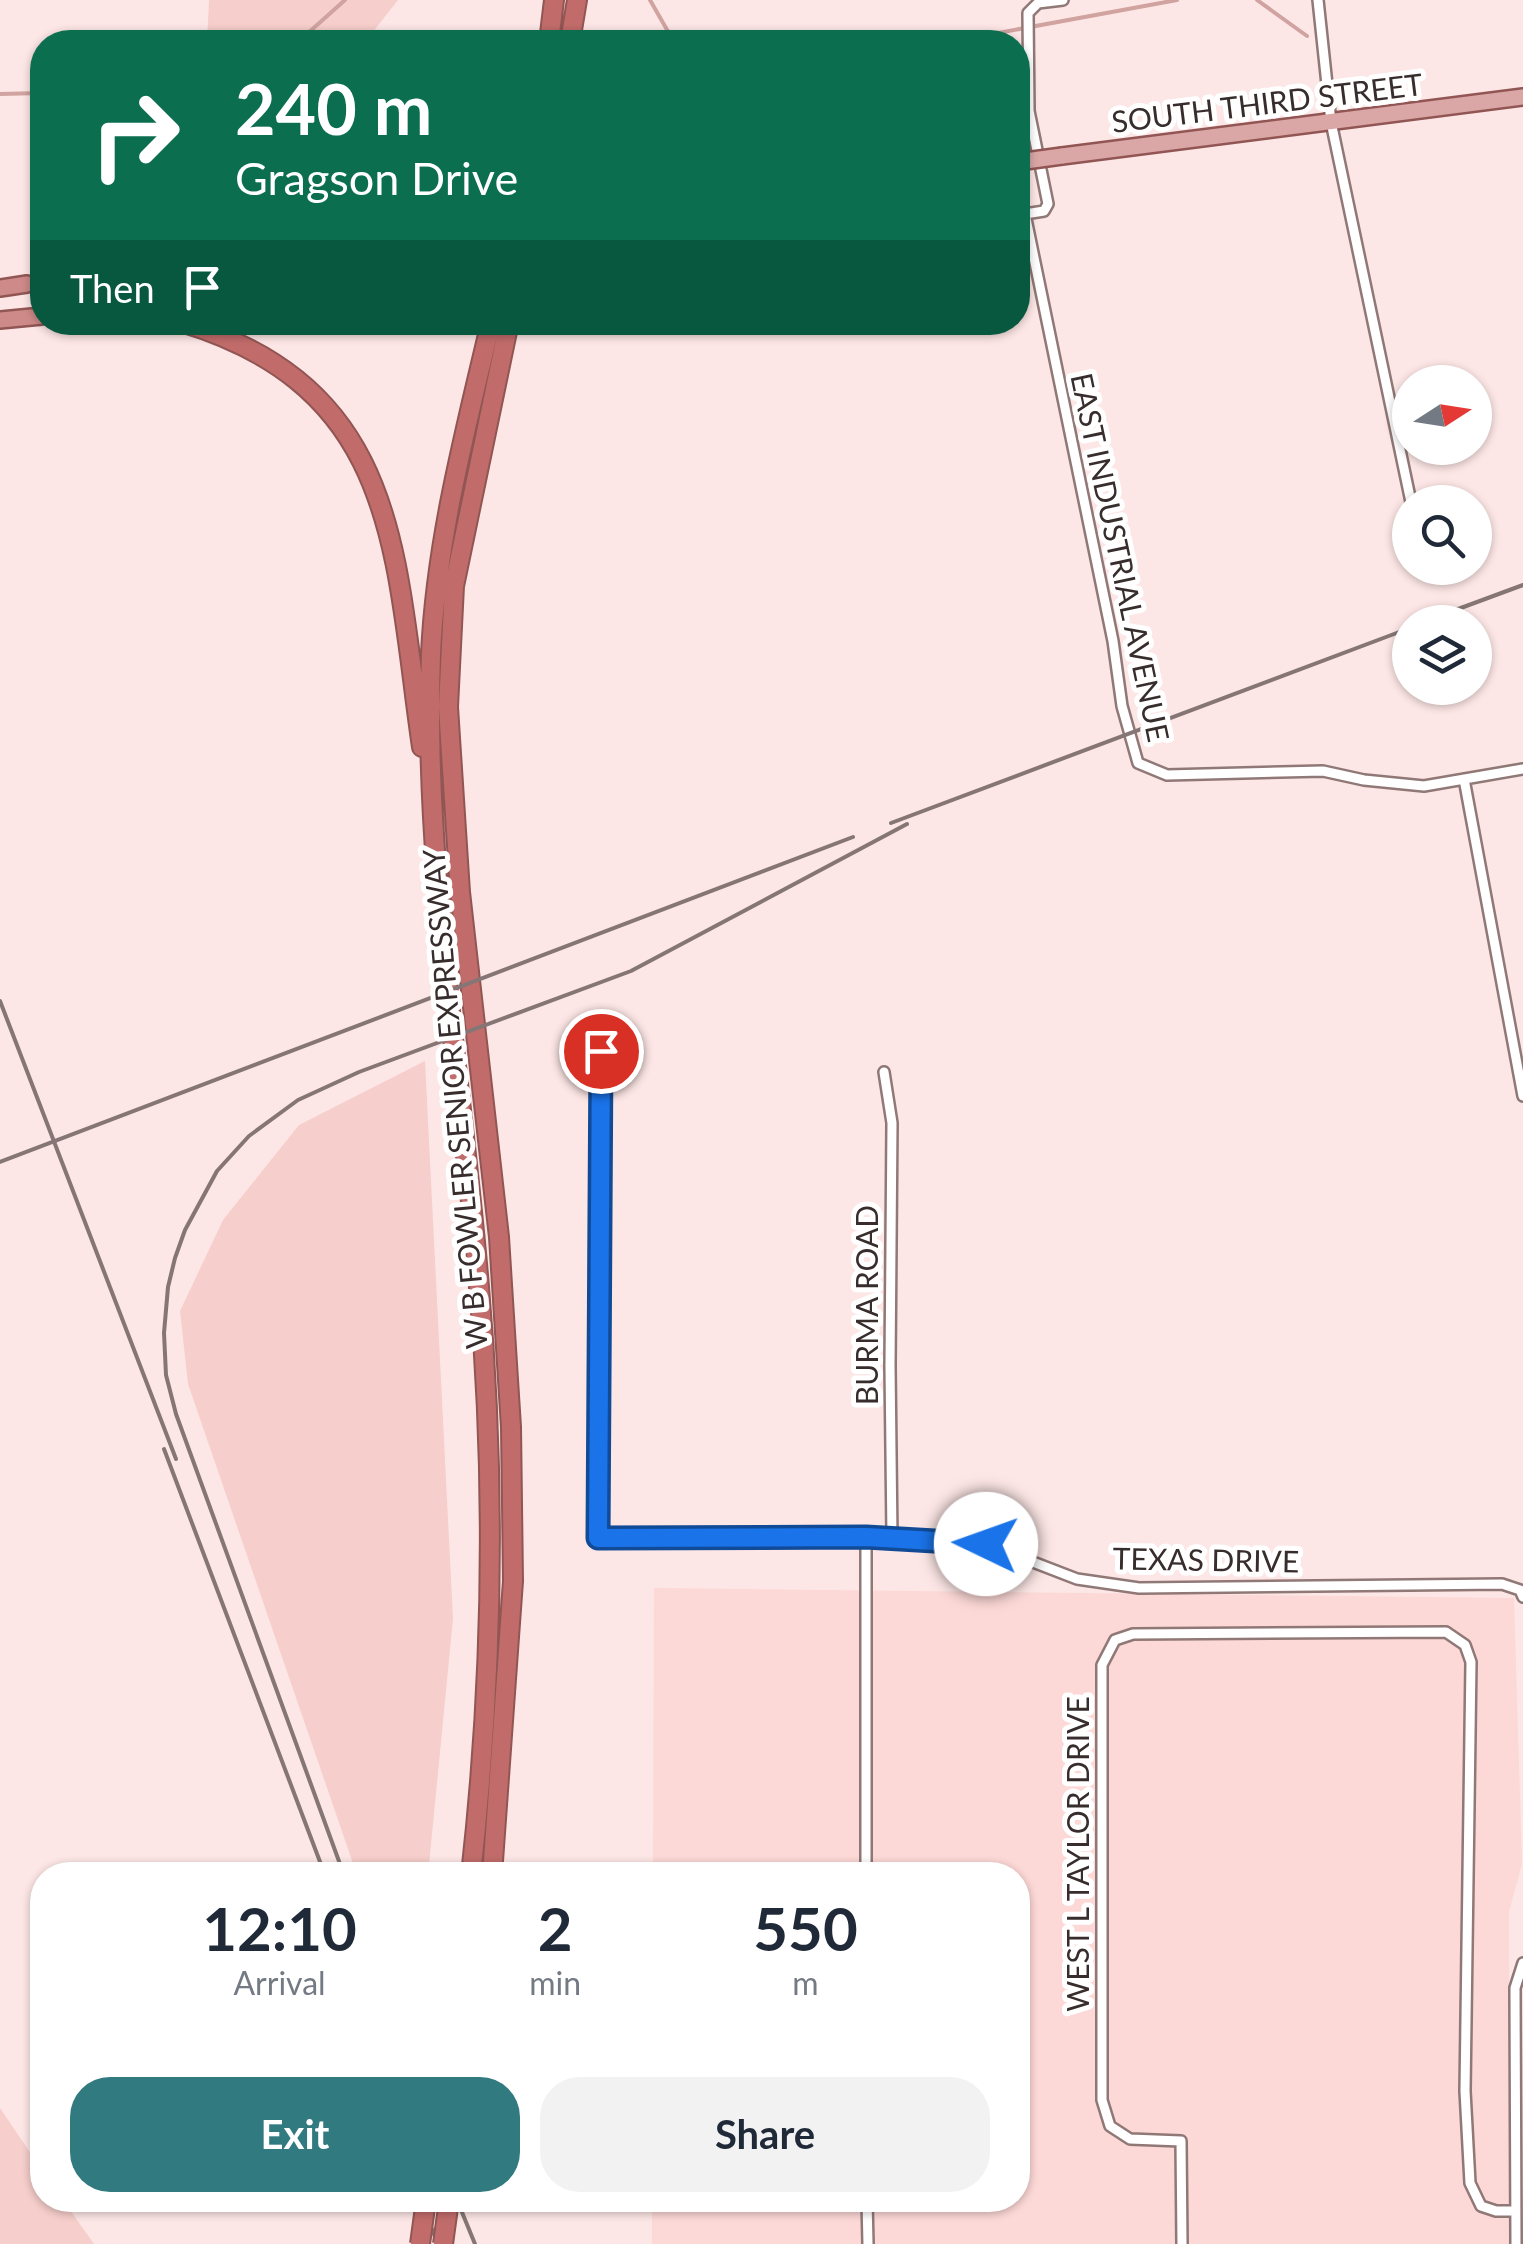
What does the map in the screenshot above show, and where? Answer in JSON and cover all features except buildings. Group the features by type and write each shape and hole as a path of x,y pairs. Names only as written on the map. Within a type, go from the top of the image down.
{"highway":[{"path":"550,30 554,0"},
{"path":"572,30 576,0"},
{"path":"0,288 30,285"},
{"path":"0,320 30,317"},
{"path":"214,335 256,351 309,390 344,426 377,492 395,554 431,804"},
{"name":"W B FOWLER SENIOR EXPRESSWAY","path":"472,1862 488,1665 490,1445 478,1269 431,804 431,651 448,506 487,335"},
{"name":"W B FOWLER SENIOR EXPRESSWAY","path":"493,1862 513,1581 511,1427 499,1237 460,892 448,707 454,586 506,335"},
{"path":"420,2244 424,2212"},
{"path":"443,2244 448,2212"}],"main road":[{"name":"SOUTH THIRD STREET","path":"1030,160 1523,97"}],"street":[{"name":"EAST INDUSTRIAL AVENUE","path":"1028,30 1028,13 1038,3 1063,0"},
{"path":"1318,0 1331,122 1407,485"},
{"name":"EAST INDUSTRIAL AVENUE","path":"1030,116 1048,204 1044,211 1030,213"},
{"name":"EAST INDUSTRIAL AVENUE","path":"1030,238 1113,641 1122,706 1138,763 1156,773 1184,776 1324,772 1424,786 1464,778"},
{"path":"1523,770 1464,778 1523,1096"},
{"name":"TEXAS DRIVE","path":"601,1051 598,1538 866,1537 986,1544 1077,1579 1139,1588 1502,1584 1522,1593"},
{"name":"BURMA ROAD","path":"884,1072 892,1123 892,1538"},
{"path":"866,1537 866,1862"},
{"name":"WEST L TAYLOR DRIVE","path":"1182,2244 1182,2140 1130,2139 1110,2126 1102,2100 1102,1666 1114,1640 1133,1634 1446,1632 1465,1645 1472,1662 1465,2091 1470,2183 1481,2206 1516,2211"},
{"path":"1516,2244 1515,1988 1523,1963"},
{"path":"867,2212 868,2244"}],"shaded area":[{"path":"209,0 398,0 374,30 208,30"},
{"path":"425,1061 453,1619 429,1862 353,1862 188,1384 180,1311 223,1220 299,1125"},
{"path":"654,1588 1514,1598 1522,1864 1509,1912 1509,2244 652,2244 652,2212 1030,2212 1030,1862 653,1862"},
{"path":"0,2108 30,2152 30,2212 71,2212 94,2244 0,2244"}],"waterway":[{"path":"311,30 345,0"},
{"path":"650,0 667,30"},
{"path":"1014,30 1177,0"},
{"path":"1257,0 1307,36"},
{"path":"0,94 30,93"}],"railway":[{"path":"1469,605 1523,585"},
{"path":"891,823 1392,635"},
{"path":"339,1862 176,1414 166,1375 164,1333 175,1258 185,1230 217,1171 249,1136 298,1100 359,1072 631,971 907,824"},
{"path":"0,1162 853,837"},
{"path":"0,1001 176,1459"},
{"path":"164,1449 320,1862"},
{"path":"425,2212 438,2244"},
{"path":"462,2212 475,2244"}],"route":[{"path":"601,1051 598,1538 866,1537 986,1544"}]}
